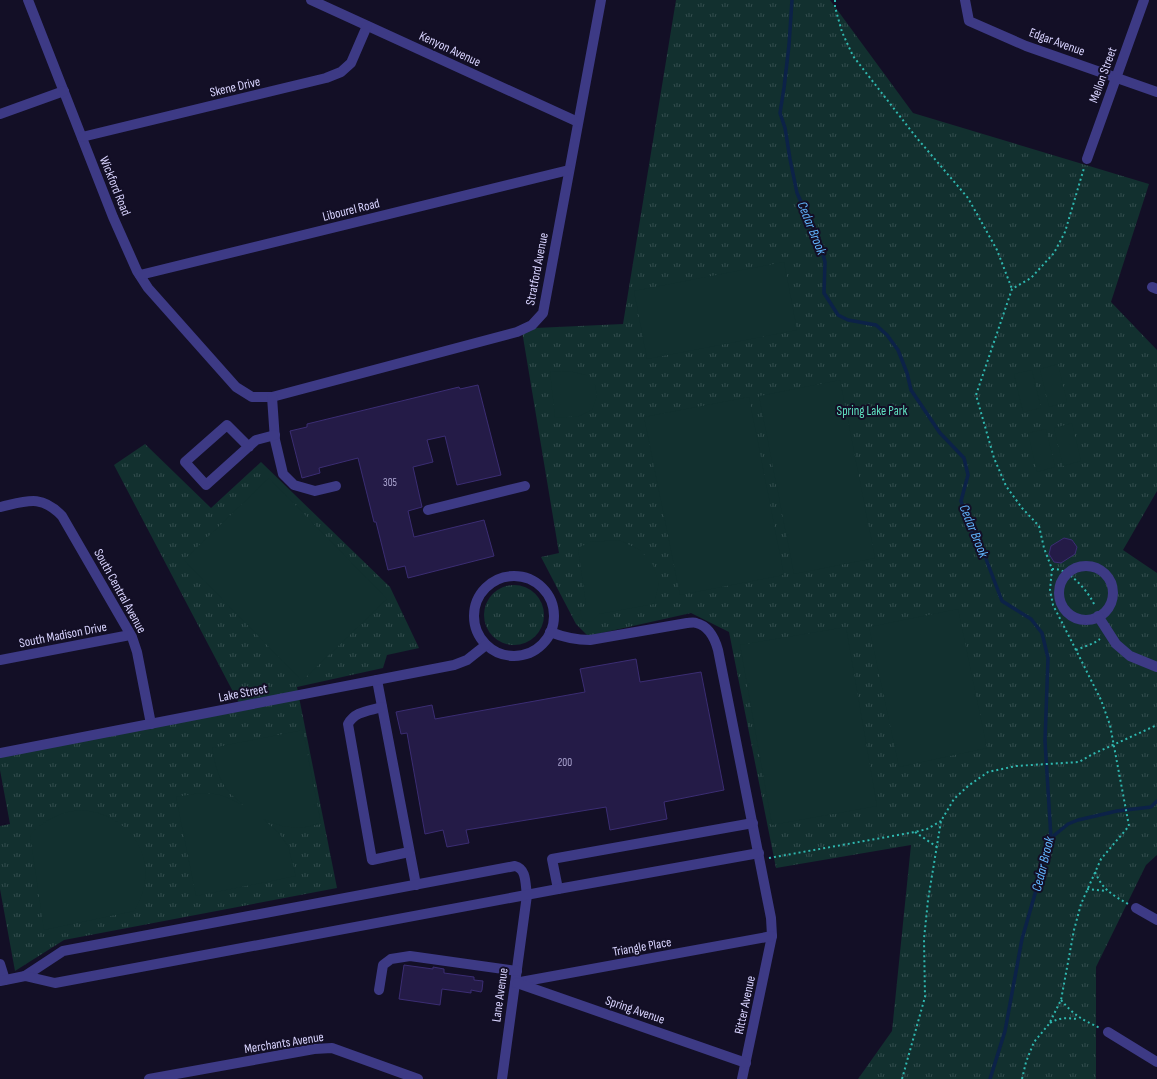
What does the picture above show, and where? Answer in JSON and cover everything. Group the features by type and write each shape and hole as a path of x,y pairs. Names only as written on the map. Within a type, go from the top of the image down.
{"street":[{"name":"Wickford Road","path":"28,0 113,217 140,275 148,288 236,388 252,397"},
{"name":"Kenyon Avenue","path":"311,0 578,122"},
{"name":"Stratford Avenue","path":"252,397 272,397 518,332 532,325 543,313 601,0"},
{"name":"Edgar Avenue","path":"965,0 969,21 1026,46 1116,76 1157,92"},
{"name":"Mellon Street","path":"1087,159 1144,0"},
{"name":"Skene Drive","path":"82,137 326,78 341,72 351,63 367,26"},
{"path":"0,114 64,91"},
{"name":"Libourel Road","path":"140,275 569,170"},
{"path":"272,397 275,435 283,474 294,485 315,491 336,486"},
{"path":"249,447 227,425 185,462 206,485 249,447 256,440 275,435"},
{"path":"428,510 525,486"},
{"name":"South Central Avenue","path":"0,507 34,501 45,503 55,508 62,516 130,635 137,652 151,724"},
{"path":"1089,566 1099,569 1111,584 1113,595 1109,606 1098,616 1091,619 1079,619 1070,614 1063,607 1059,598 1059,588 1063,579 1079,567 1089,566"},
{"path":"517,576 534,581 543,588 549,597 553,608 554,619 550,632 546,640 538,648 528,653 517,656 506,655 494,651 486,645 479,636 474,619 475,606 480,594 485,587 500,578 517,576"},
{"path":"1098,616 1116,644 1130,656 1157,667"},
{"name":"Ritter Avenue","path":"550,632 562,637 590,640 686,623 696,623 709,631 714,638 718,650 760,856 771,918 772,936 742,1079"},
{"name":"South Madison Drive","path":"0,660 130,635"},
{"name":"Lake Street","path":"0,753 460,663 477,653 486,645"},
{"path":"0,964 2,981 25,976 63,951 416,885 377,680"},
{"path":"382,707 360,713 348,724 372,860 409,852"},
{"path":"558,888 552,859 753,822"},
{"path":"25,976 55,983 558,888 760,856"},
{"name":"Lane Avenue","path":"416,885 514,866 523,871 527,895 502,1079"},
{"path":"1136,908 1157,920"},
{"name":"Triangle Place","path":"515,983 772,936"},
{"path":"379,990 383,965 391,959 399,957 410,956 517,971"},
{"name":"Spring Avenue","path":"515,983 746,1062"},
{"path":"1108,1032 1157,1062"},
{"name":"Merchants Avenue","path":"149,1079 326,1048 332,1048 418,1079"}],"path":[{"path":"835,0 835,7 842,32 853,56 916,137 968,198 997,250 1012,289 976,395 994,458 1006,486 1022,508 1040,526 1044,548 1052,569 1050,590 1053,605 1101,700 1110,725 1129,826 1101,859 1080,904 1061,1000 1049,1024 1034,1042 1026,1062 1022,1079"},
{"path":"1012,289 1031,278 1054,253 1065,232 1087,159"},
{"path":"1052,569 1058,568 1068,574 1091,598 1098,616"},
{"path":"1076,650 1094,643 1109,633"},
{"path":"902,1079 906,1060 925,997 924,939 928,900 941,821 954,799 968,786 988,772 1016,766 1079,762 1157,725"},
{"path":"760,856 916,832 926,829 941,821"},
{"path":"916,832 937,847"},
{"path":"1095,872 1100,884 1107,891 1136,908"},
{"path":"1087,889 1107,891"},
{"path":"1061,1000 1080,1019"},
{"path":"1049,1024 1057,1019 1065,1017 1080,1019 1108,1032"}],"green space":[{"name":"Spring Lake Park","path":"676,0 830,0 913,113 1149,184 1111,302 1157,350 1157,491 1123,550 1157,573 1157,855 1146,865 1096,967 1096,1079 858,1079 892,1031 911,845 776,868 729,632 691,613 588,636 576,624 541,557 559,553 522,331 535,328 623,324"},
{"path":"784,262 797,330 647,359 634,291"},
{"path":"1058,364 1067,402 1049,407 1040,369"},
{"path":"1032,370 1041,408 1023,412 1014,374"},
{"path":"550,371 573,372 586,375 595,385 597,396 592,410 579,416 555,418"},
{"path":"840,380 875,558 794,574 759,396"},
{"path":"749,397 784,575 680,595 644,417"},
{"path":"1072,423 1081,461 1063,466 1054,428"},
{"path":"1046,429 1055,467 1037,472 1028,433"},
{"path":"145,444 211,508 261,462 390,587 419,648 387,655 383,668 297,687 337,888 64,940 15,971 0,889 0,826 10,824 0,770 0,751 240,705 114,465"},
{"path":"269,478 387,599 302,681 184,560"},
{"path":"619,540 640,550 653,565 659,583 654,604 599,614 591,622 583,620 580,611 586,604 578,548 590,542"},
{"path":"514,585 531,590 539,598 544,615 539,632 531,640 514,645 497,640 489,632 484,615 489,598 497,590"},
{"path":"958,609 987,748 899,767 869,627"},
{"path":"846,627 877,806 772,825 740,645"},
{"path":"303,730 321,824 300,828 282,826 263,819 278,832 288,846 296,876 196,896 176,797 209,793 225,797 243,805 225,787 215,762 212,748"},
{"path":"83,810 102,814 117,822 130,833 139,846 144,861 145,877 142,894 134,911 44,930 30,835 42,824 54,817 68,812"}],"building":[{"path":"478,385 501,475 457,485 445,436 427,440 433,462 413,467 422,507 408,511 414,537 484,520 494,556 408,578 405,566 388,570 358,458 319,468 320,473 302,478 290,431 307,427 307,424 459,387 460,389"},
{"path":"1064,538 1072,540 1077,547 1075,554 1061,563 1054,562 1049,554 1051,546"},
{"path":"636,659 640,682 701,672 724,790 664,802 667,819 610,830 606,807 466,830 469,843 447,847 443,830 425,834 407,733 401,734 396,712 432,705 435,719 585,692 580,669"},
{"path":"404,965 433,969 433,967 444,969 444,973 474,977 474,980 483,981 482,990 481,992 471,990 471,993 442,989 440,1005 399,999"}],"waterway":[{"name":"Cedar Brook","path":"792,0 789,45 780,113 785,128 797,193 820,243 825,262 824,293 838,315 848,320 876,325 887,335 898,350 907,373 911,390 940,433 964,458 968,475 961,501 974,538 986,559 1002,601 1031,619 1042,633 1048,658 1045,741 1051,838 1022,939 1005,1031 990,1079"},
{"path":"1051,838 1068,824 1078,820 1117,811 1151,807 1157,801"}]}
